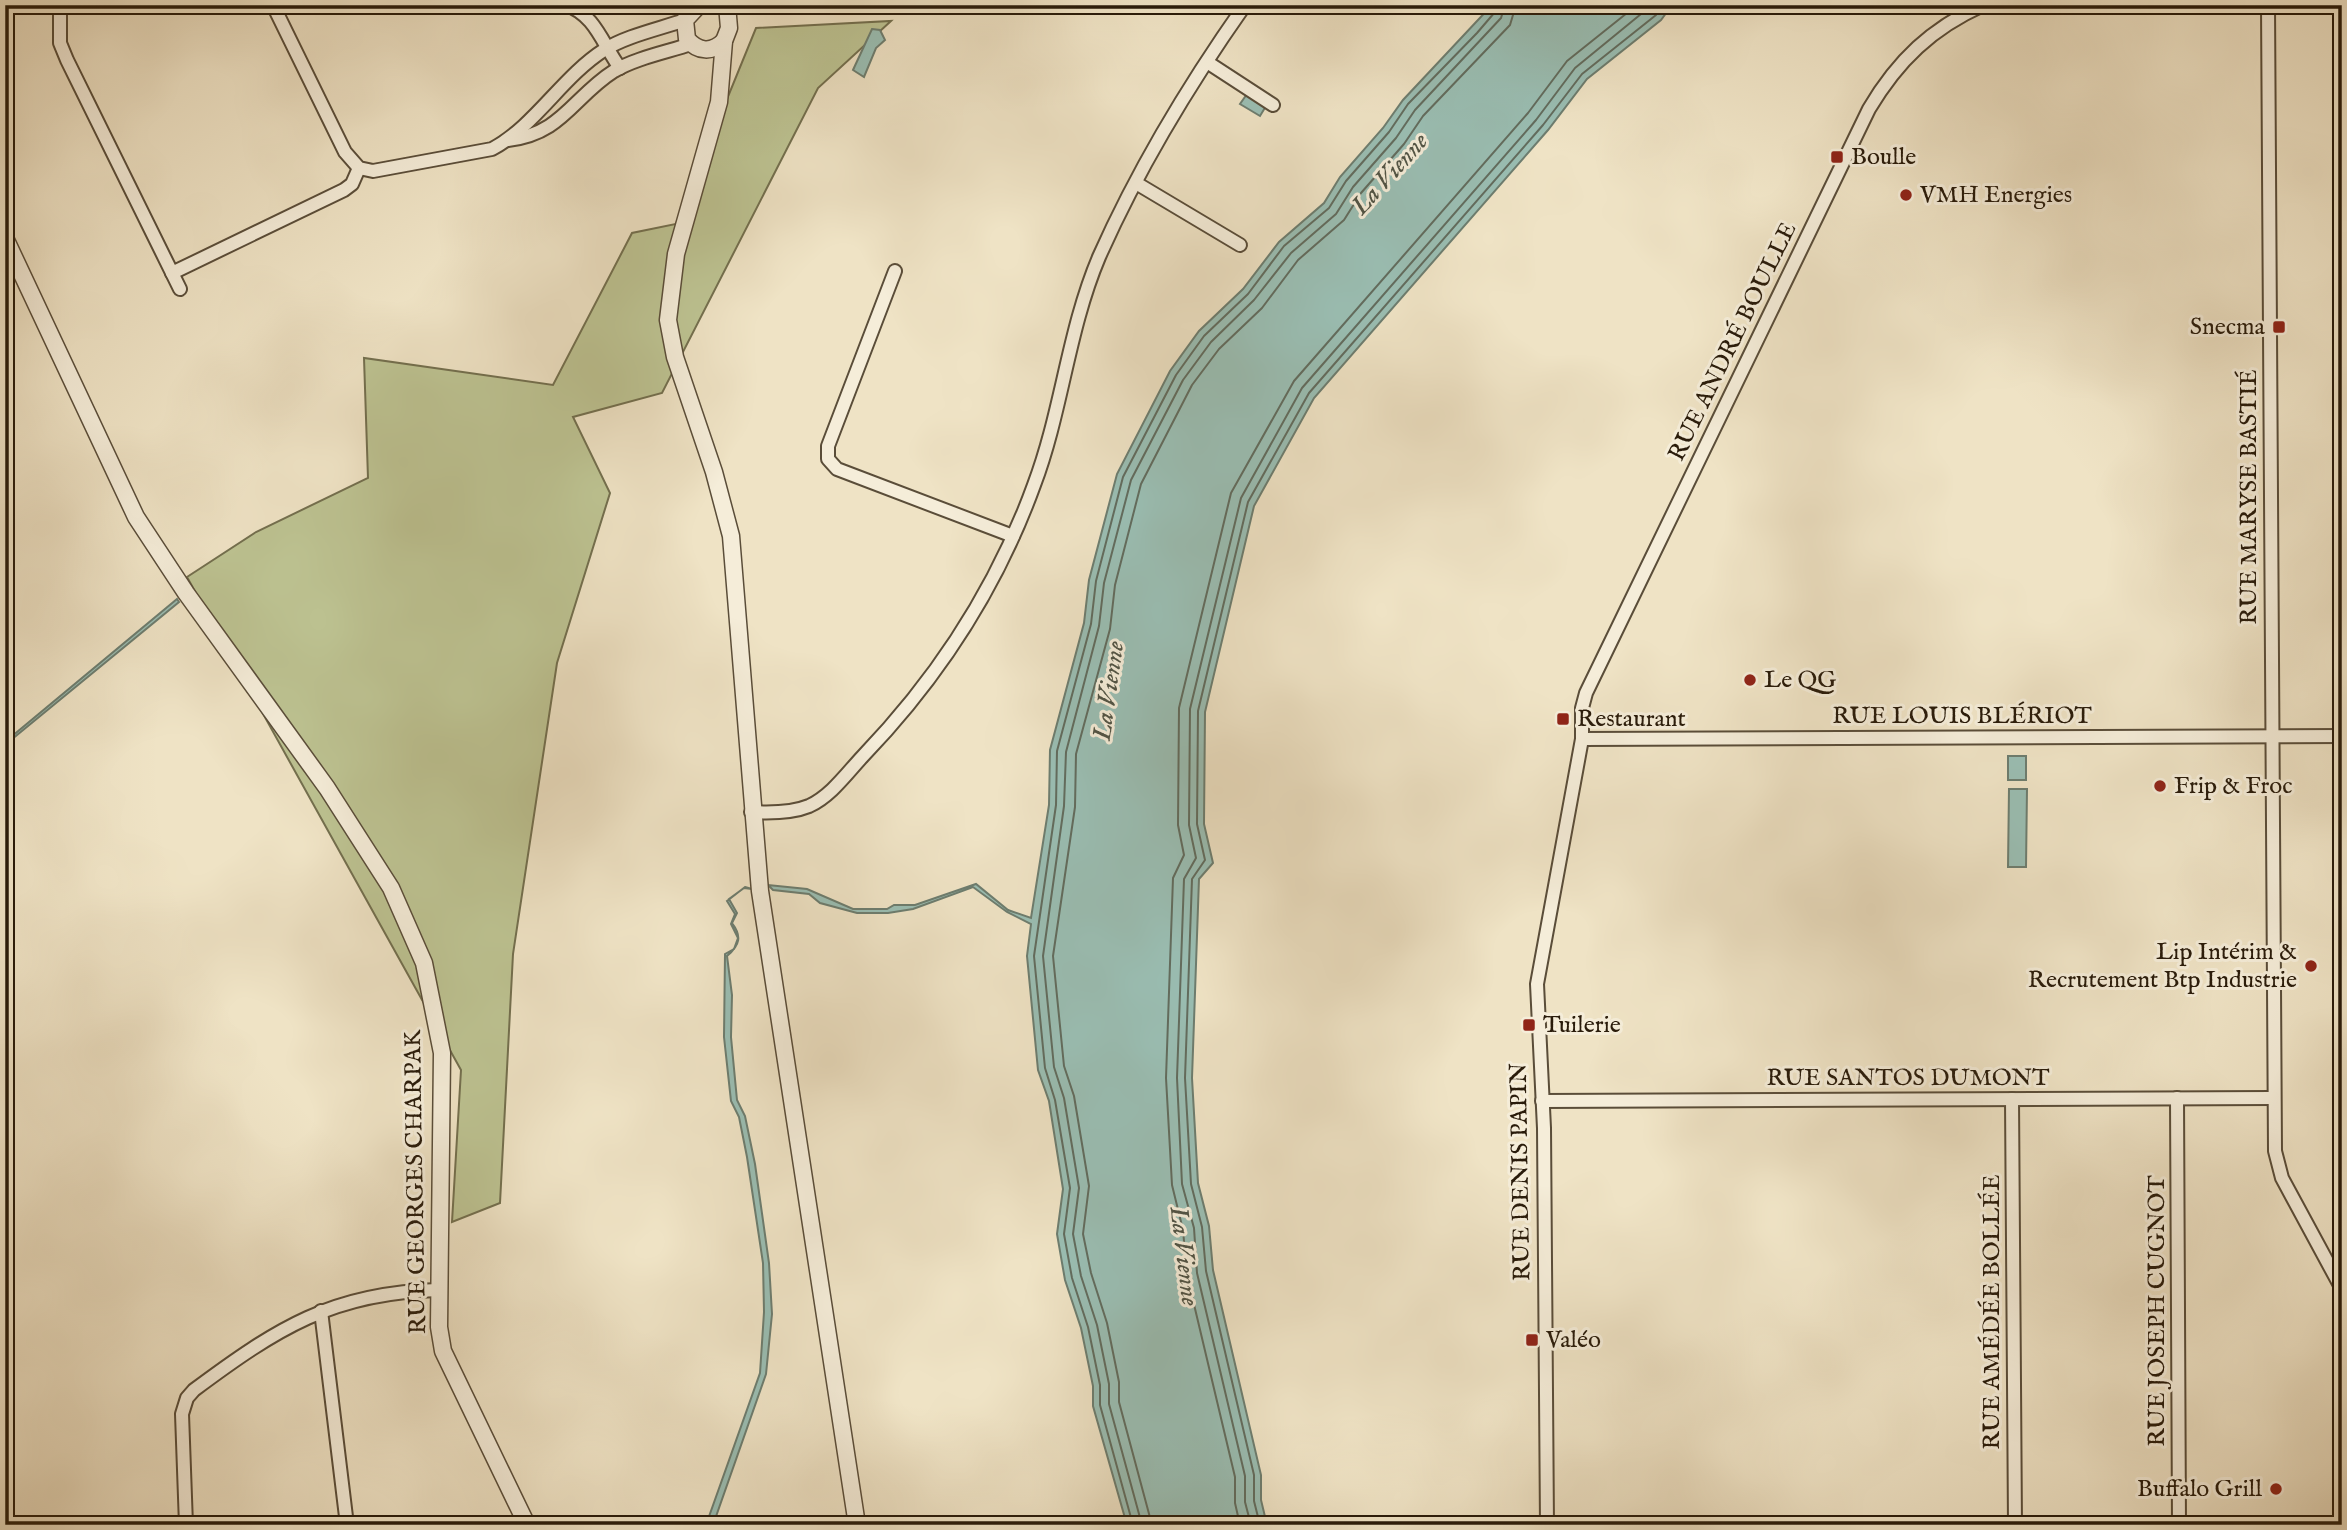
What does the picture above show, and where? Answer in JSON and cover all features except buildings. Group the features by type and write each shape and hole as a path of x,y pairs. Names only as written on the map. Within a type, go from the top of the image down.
{"street":[{"path":"60,5 60,43 67,60 180,289"},
{"path":"273,5 345,152 359,168 373,171 492,149 508,140 606,48 685,20 699,5"},
{"path":"566,5 588,17 620,68"},
{"path":"751,812 808,806 832,789 912,702 957,640 1013,536 1049,440 1089,282 1136,183 1207,62 1245,5"},
{"name":"RUE ANDRÉ BOULLE","path":"1582,739 1582,708 1586,692 1869,108 1897,66 1919,43 1941,26 1983,5"},
{"name":"RUE MARYSE BASTIÉ","path":"2268,5 2273,1098 2278,1169 2342,1289"},
{"path":"722,8 729,28 724,41 721,90 676,254 668,320 675,357 715,472 731,536 751,812 765,928 857,1525"},
{"path":"685,20 684,33 715,68 721,90"},
{"path":"508,140 528,138 556,125 601,80 620,68 697,47 714,48 724,41"},
{"path":"1207,62 1273,105"},
{"path":"172,273 344,190 352,184 359,168"},
{"path":"1136,183 1240,244"},
{"name":"RUE GEORGES CHARPAK","path":"5,238 136,517 186,593 327,788 384,877 424,962 442,1053 439,1327 443,1351 527,1525"},
{"path":"895,271 828,446 828,459 837,469 1013,536"},
{"name":"RUE LOUIS BLÉRIOT","path":"1582,739 2342,736"},
{"name":"RUE DENIS PAPIN","path":"1547,1525 1542,1101 1537,984 1582,739"},
{"name":"RUE JOSEPH CUGNOT","path":"2177,1098 2179,1525"},
{"name":"RUE SANTOS DUMONT","path":"1542,1101 2273,1098"},
{"name":"RUE AMÉDÉE BOLLÉE","path":"2012,1099 2015,1525"},
{"path":"186,1525 182,1414 187,1398 194,1390 266,1338 321,1311 390,1293 439,1290"},
{"path":"321,1311 347,1525"}],"green space":[{"path":"891,21 818,88 662,393 573,417 610,493 557,663 513,954 500,1203 452,1222 461,1070 187,577 256,532 368,478 364,358 553,385 632,233 676,224 756,28"}],"water":[{"name":"La Vienne","path":"1492,5 1672,5 1661,20 1587,79 1548,130 1314,398 1254,506 1205,712 1204,824 1213,863 1199,879 1192,1078 1198,1183 1209,1226 1213,1270 1261,1475 1261,1500 1267,1525 1127,1525 1093,1406 1093,1386 1081,1328 1065,1280 1057,1234 1063,1189 1049,1101 1038,1070 1027,956 1031,924 1007,912 973,887 913,909 888,913 857,913 820,903 809,894 773,890 768,885 807,889 853,909 887,909 894,905 915,905 976,884 1008,910 1031,918 1049,805 1050,750 1084,623 1089,580 1117,474 1170,371 1199,331 1243,289 1279,242 1324,203 1340,177 1383,128 1403,100"},
{"path":"872,29 880,30 885,40 876,48 864,77 853,70"},
{"path":"1247,94 1266,106 1260,116 1240,104"},
{"path":"177,599 179,602 5,745 5,742"},
{"path":"2008,756 2026,756 2026,780 2008,780"},
{"path":"2009,789 2027,789 2026,867 2008,867"},
{"path":"729,899 737,913 732,923 738,938 731,924 735,914 727,901"},
{"path":"734,949 727,956 732,995 731,1037 737,1100 745,1116 755,1164 769,1263 772,1314 766,1374 713,1525 706,1525 760,1373 764,1312 763,1263 747,1157 739,1117 731,1101 724,1037 725,954"}],"place":[{"name":"Boulle","path":"1837,157"},
{"name":"VMH Energies","path":"1906,195"},
{"name":"Snecma","path":"2279,327"},
{"name":"Le QG","path":"1750,680"},
{"name":"Restaurant","path":"1563,719"},
{"name":"Frip & Froc","path":"2160,786"},
{"name":"Lip Intérim & Recrutement Btp Industrie","path":"2311,966"},
{"name":"Tuilerie","path":"1529,1025"},
{"name":"Valéo","path":"1532,1340"},
{"name":"Buffalo Grill","path":"2276,1489"}]}
